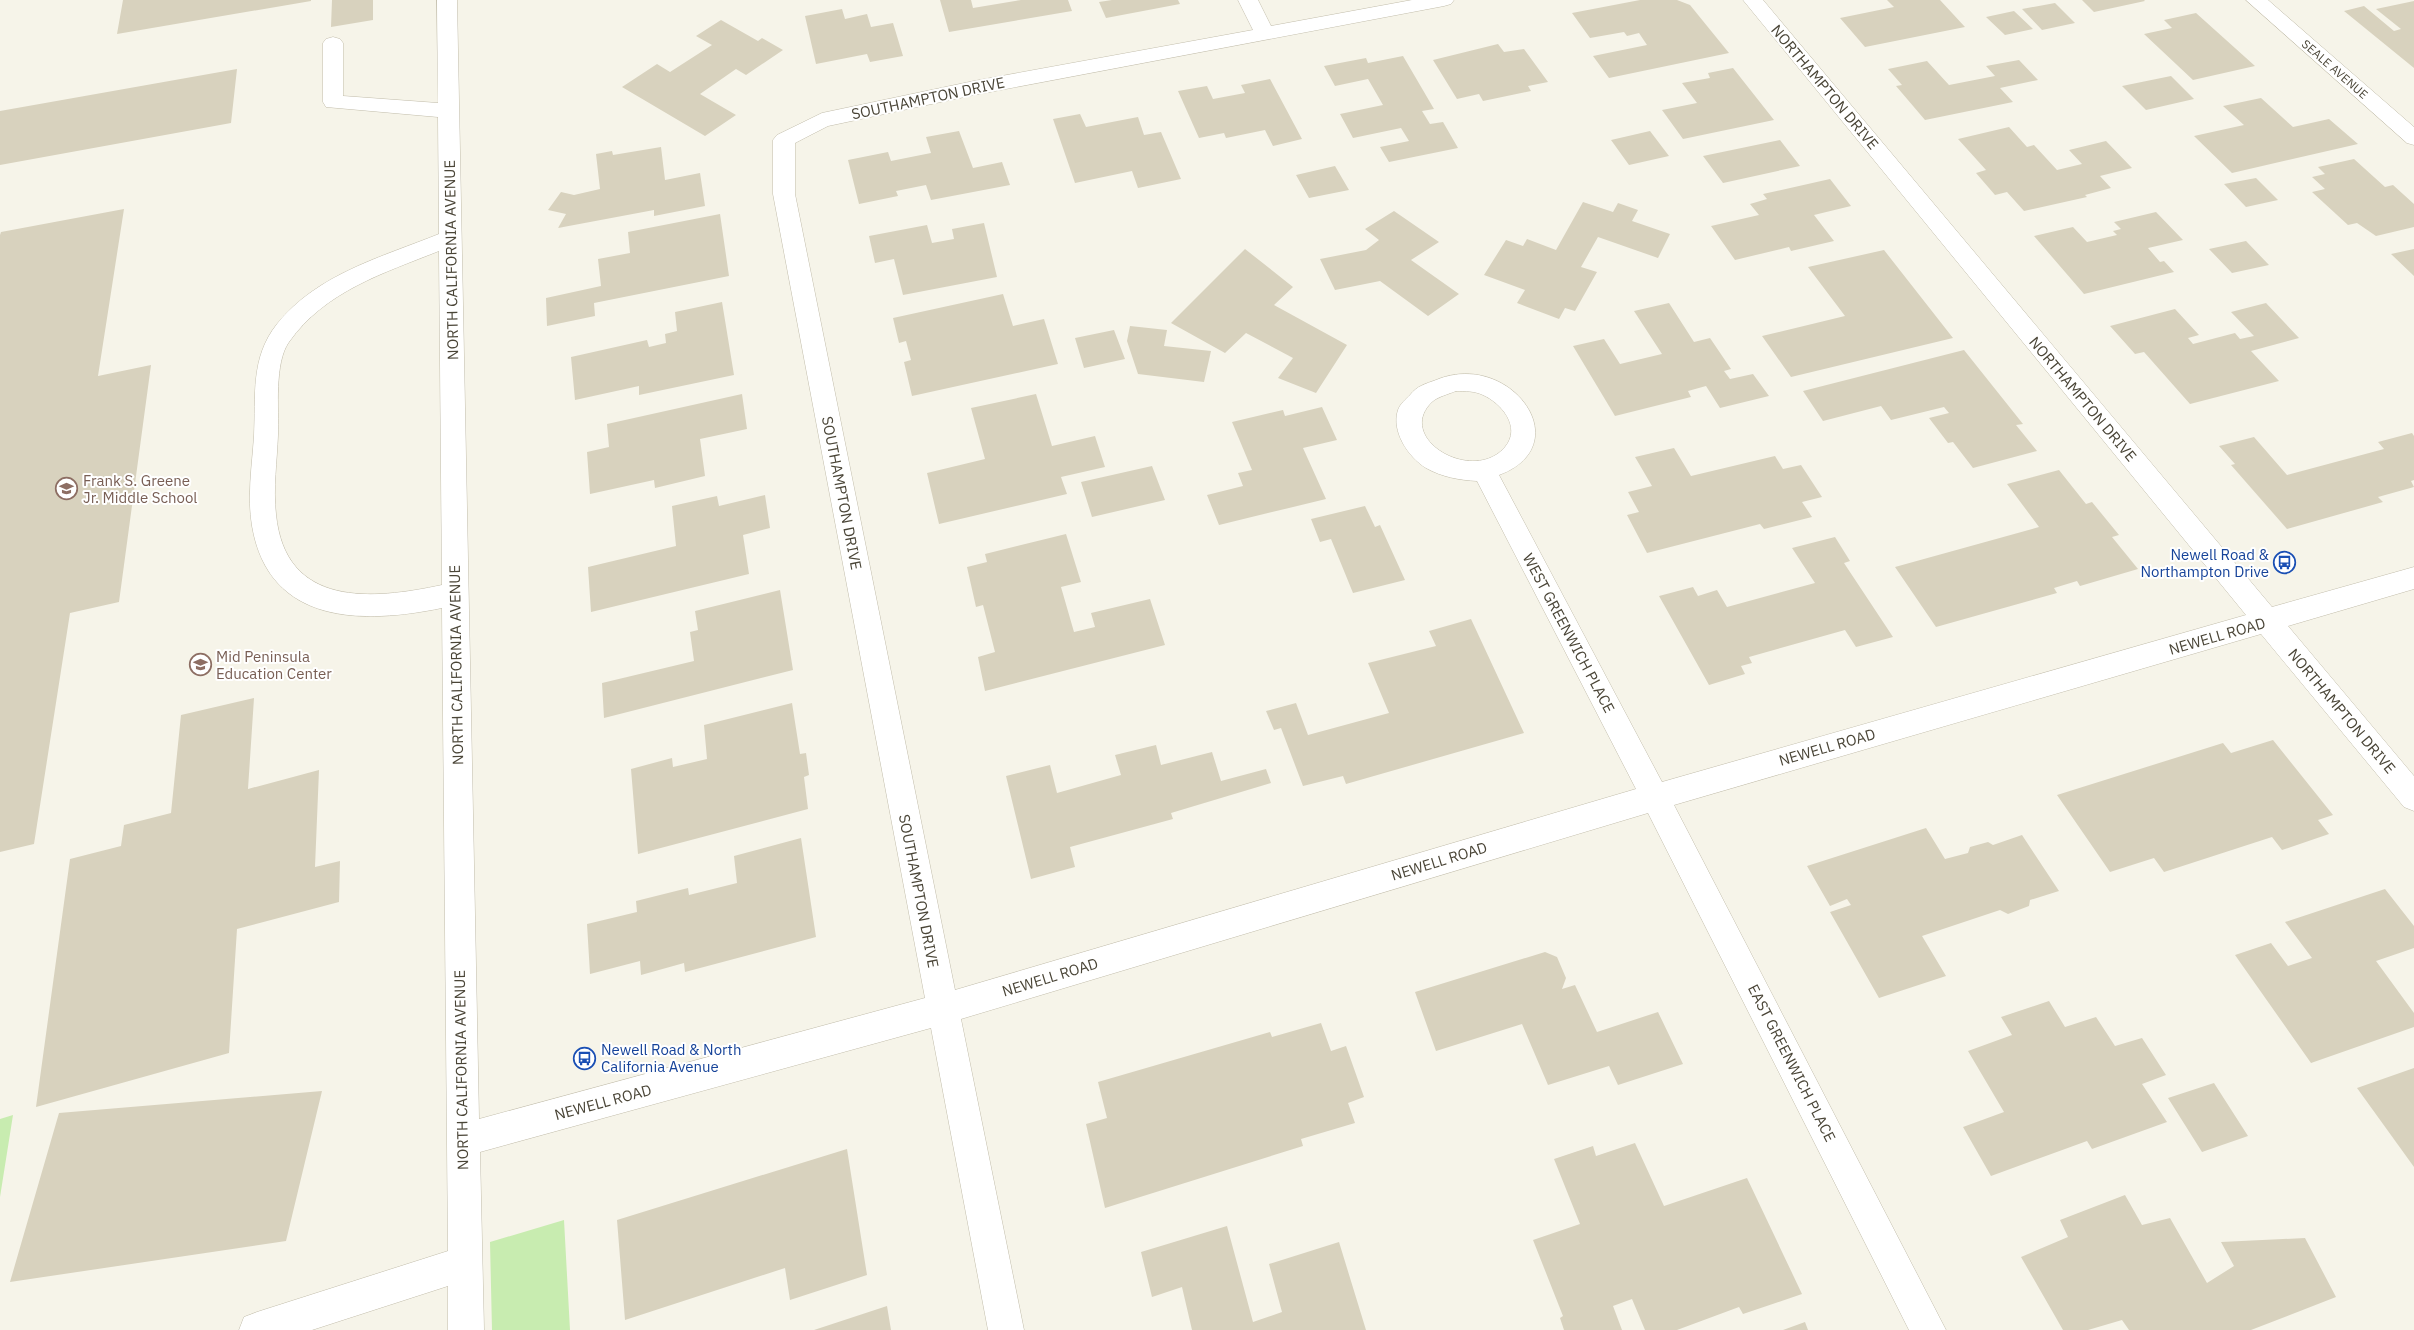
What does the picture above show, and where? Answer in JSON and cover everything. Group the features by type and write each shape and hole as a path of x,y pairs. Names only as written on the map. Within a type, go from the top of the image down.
{"street":[{"name":"NORTH CALIFORNIA AVENUE","path":"447,0 466,1330"},
{"path":"1248,0 1264,32 1444,0"},
{"name":"NORTHAMPTON DRIVE","path":"1753,0 2414,798"},
{"name":"SEALE AVENUE","path":"2256,0 2410,131"},
{"name":"SOUTHAMPTON DRIVE","path":"1006,1330 784,194 784,140 822,120 1264,32"},
{"path":"332,43 333,102 449,111"},
{"path":"450,238 347,280 305,308 271,352 262,497 267,539 278,565 299,589 315,598 338,604 374,608 404,605 455,594"},
{"path":"1454,382 1473,382 1491,388 1507,398 1518,411 1523,425 1522,440 1515,454 1501,464 1484,470 1465,471 1446,467 1430,459 1417,447 1410,433 1408,419 1412,405 1422,394 1436,386 1454,382"},
{"name":"WEST GREENWICH PLACE","path":"1484,470 1655,797"},
{"name":"NEWELL ROAD","path":"462,1140 943,1009 1655,797 2267,622 2414,578"},
{"name":"EAST GREENWICH PLACE","path":"1655,797 1928,1330"},
{"path":"257,1330 465,1263"}],"green space":[{"path":"13,1115 0,1197 0,1119"},
{"path":"564,1220 570,1330 492,1330 490,1242"}],"building":[{"path":"123,0 311,0 311,1 117,34"},
{"path":"332,0 373,0 373,20 331,27"},
{"path":"940,0 971,0 973,8 1021,0 1068,0 1072,11 949,32"},
{"path":"1112,0 1178,0 1180,4 1106,18 1099,2"},
{"path":"1640,0 1677,0 1690,5 1729,53 1609,78 1593,56 1647,45 1639,33 1627,36 1624,32 1590,38 1572,13"},
{"path":"1887,0 1940,0 1965,27 1865,47 1840,18 1894,7"},
{"path":"2082,0 2144,0 2145,1 2094,12"},
{"path":"2414,1 2414,68 2344,11 2364,6 2394,31 2401,29 2376,9"},
{"path":"2055,3 2075,23 2042,30 2022,9"},
{"path":"842,9 845,19 867,14 871,27 893,23 903,56 870,62 867,54 816,64 805,16"},
{"path":"2014,11 2033,29 2005,35 1986,17"},
{"path":"2196,13 2255,66 2193,80 2144,34 2172,28 2164,20"},
{"path":"721,20 758,41 762,38 783,50 746,75 736,69 700,94 736,115 705,136 622,87 657,64 670,72 712,45 696,36"},
{"path":"1498,44 1504,52 1524,49 1548,82 1528,86 1531,91 1483,101 1479,94 1457,99 1433,60"},
{"path":"1403,56 1434,109 1422,111 1430,124 1443,122 1458,148 1389,162 1380,147 1409,141 1401,128 1353,138 1340,114 1383,105 1368,79 1335,86 1324,66 1366,58 1368,63"},
{"path":"2019,60 2038,80 2000,88 2013,102 1925,120 1896,86 1902,85 1888,69 1927,61 1949,85 1995,76 1986,66"},
{"path":"1733,68 1774,120 1683,139 1662,110 1697,103 1682,83 1710,78 1708,73"},
{"path":"237,69 231,123 0,165 0,111"},
{"path":"2171,76 2194,99 2146,110 2122,86"},
{"path":"1270,79 1302,139 1273,146 1265,130 1226,138 1224,133 1199,138 1178,91 1207,86 1213,99 1245,93 1241,85"},
{"path":"2261,98 2293,127 2329,119 2358,144 2232,173 2194,136 2244,125 2223,106"},
{"path":"1080,114 1086,127 1138,117 1144,135 1161,132 1181,179 1138,188 1132,171 1075,183 1053,119"},
{"path":"2009,127 2027,147 2034,145 2057,170 2082,164 2069,150 2106,141 2132,168 2100,176 2111,188 2085,195 2087,197 2024,211 2007,192 1995,195 1976,173 1986,170 1958,139"},
{"path":"959,131 973,168 1002,162 1010,185 931,200 926,185 896,191 898,196 859,204 848,160 888,152 891,161 931,153 926,137"},
{"path":"1650,131 1669,156 1629,165 1611,140"},
{"path":"1780,140 1800,166 1723,183 1703,156"},
{"path":"661,147 665,180 700,173 705,206 654,216 654,210 558,228 566,214 548,210 561,192 574,195 600,189 596,154 612,151 613,155"},
{"path":"2354,159 2385,187 2393,185 2414,204 2414,227 2376,236 2357,223 2348,225 2312,192 2325,189 2312,177 2325,174 2318,167"},
{"path":"1335,166 1349,190 1309,198 1296,175"},
{"path":"2256,178 2278,200 2246,207 2224,184"},
{"path":"1830,179 1851,206 1814,215 1834,241 1791,251 1789,247 1735,260 1711,226 1759,215 1750,204 1767,199 1763,194"},
{"path":"1583,202 1613,212 1618,203 1638,210 1632,221 1670,234 1658,258 1598,237 1581,267 1597,272 1575,311 1565,308 1559,319 1517,303 1525,290 1484,275 1506,240 1523,246 1527,239 1556,250"},
{"name":"Frank S. Greene Jr. Middle School","path":"124,209 98,376 151,365 119,602 70,613 34,844 0,852 0,235 1,232"},
{"path":"1394,211 1439,242 1411,260 1459,294 1428,316 1380,281 1335,290 1320,259 1366,250 1379,240 1365,229"},
{"path":"2156,212 2183,240 2148,248 2160,262 2164,261 2174,272 2084,294 2034,236 2073,227 2087,242 2117,235 2113,231 2121,229 2114,222"},
{"path":"720,214 729,276 594,303 595,316 547,326 546,298 601,286 598,259 630,253 628,232"},
{"path":"984,223 997,277 903,295 894,259 875,263 869,236 927,225 932,243 954,239 952,229"},
{"path":"2246,241 2269,265 2232,273 2209,249"},
{"path":"1245,249 1293,287 1274,305 1347,345 1316,393 1278,378 1293,358 1246,333 1225,353 1171,323"},
{"path":"2414,249 2414,276 2391,254"},
{"path":"1884,250 1953,338 1791,377 1762,336 1845,316 1808,267"},
{"path":"1003,294 1013,326 1044,319 1058,364 912,396 904,362 911,360 906,341 899,343 893,318"},
{"path":"722,302 734,375 639,395 639,386 575,400 571,357 647,340 649,347 666,343 665,334 677,331 675,312"},
{"path":"1669,303 1694,342 1710,338 1731,369 1724,371 1730,379 1753,374 1769,396 1720,408 1706,386 1688,391 1691,397 1615,416 1573,346 1604,339 1620,364 1662,354 1634,311"},
{"path":"2266,303 2299,338 2251,351 2279,381 2190,404 2144,352 2135,354 2110,326 2175,309 2199,335 2188,338 2193,344 2235,333 2240,339 2254,336 2231,312"},
{"path":"1130,326 1167,330 1164,346 1211,351 1204,382 1138,374 1127,341"},
{"path":"1114,330 1125,359 1084,368 1075,338"},
{"path":"1964,350 2023,424 2016,425 2037,451 1973,468 1953,442 1948,443 1929,418 1949,413 1944,407 1891,420 1881,406 1823,421 1803,391"},
{"path":"742,394 747,429 700,439 705,476 655,488 654,480 590,494 587,452 609,447 607,424"},
{"path":"1036,394 1052,446 1095,436 1105,467 1061,477 1067,494 939,524 927,473 985,459 971,408"},
{"path":"1322,407 1337,440 1303,448 1326,499 1219,525 1207,495 1243,486 1238,473 1252,470 1232,422 1283,410 1285,416"},
{"path":"2412,433 2414,436 2414,480 2411,481 2414,487 2378,497 2383,502 2287,529 2231,465 2235,464 2219,446 2254,437 2287,475 2384,449 2378,442"},
{"path":"1674,448 1691,476 1775,456 1783,469 1801,465 1822,497 1802,502 1812,517 1764,529 1760,524 1647,553 1627,515 1639,512 1628,492 1652,486 1635,457"},
{"path":"1152,466 1165,500 1092,517 1081,482"},
{"path":"2059,470 2086,504 2092,502 2119,535 2112,537 2138,569 2080,586 2077,581 2054,588 2057,593 1936,627 1895,567 2039,527 2007,484"},
{"path":"765,495 770,528 743,535 749,574 591,612 588,567 676,546 672,506 717,496 719,506"},
{"path":"1365,506 1375,527 1380,525 1405,580 1353,593 1331,539 1320,542 1311,519"},
{"path":"1066,534 1081,582 1061,587 1074,632 1095,627 1091,613 1150,599 1165,645 985,691 978,657 995,652 983,605 976,607 967,567 987,562 985,554"},
{"path":"1835,537 1850,561 1844,563 1893,637 1856,647 1845,630 1749,657 1752,663 1741,666 1745,674 1709,685 1659,596 1693,587 1698,596 1717,590 1727,607 1815,583 1792,548"},
{"path":"780,590 793,670 604,718 602,683 694,661 690,632 698,630 695,611"},
{"path":"1471,619 1524,733 1346,784 1343,776 1303,786 1281,728 1274,730 1266,711 1296,703 1308,735 1389,713 1368,663 1436,646 1429,631"},
{"path":"254,698 248,789 319,770 315,867 340,861 339,902 237,929 229,1053 36,1107 70,859 121,846 124,825 171,813 181,715"},
{"path":"792,703 800,754 806,753 809,775 804,777 808,809 638,854 631,769 672,758 673,767 707,759 704,725"},
{"path":"2273,740 2333,815 2318,820 2329,834 2282,850 2272,837 2164,872 2154,858 2110,872 2057,795 2223,743 2231,753"},
{"path":"1156,745 1161,765 1212,752 1221,781 1266,769 1271,783 1171,813 1173,819 1070,847 1075,867 1031,879 1006,776 1050,765 1057,793 1121,775 1115,755"},
{"path":"1926,828 1945,859 1968,853 1970,847 1988,842 1993,845 2022,835 2059,891 2030,900 2029,906 2008,914 2000,910 1922,936 1946,976 1879,998 1830,912 1851,905 1847,899 1830,906 1807,866"},
{"path":"801,838 816,937 685,972 684,963 641,975 640,961 590,974 587,924 637,912 636,901 688,888 689,895 737,883 734,856"},
{"path":"2385,889 2414,926 2414,948 2376,961 2414,1013 2414,1027 2311,1063 2235,955 2271,943 2288,966 2312,958 2285,922"},
{"path":"1545,952 1557,957 1566,978 1562,989 1575,985 1597,1032 1658,1012 1683,1064 1618,1085 1609,1066 1548,1085 1522,1024 1436,1051 1415,992"},
{"path":"2049,1001 2065,1027 2096,1017 2115,1046 2142,1038 2166,1075 2142,1084 2167,1122 2092,1149 2087,1141 1991,1176 1963,1127 2004,1112 1968,1051 2012,1035 2001,1017"},
{"path":"1321,1023 1331,1051 1346,1046 1364,1097 1348,1103 1355,1123 1301,1139 1303,1146 1105,1208 1086,1124 1107,1118 1098,1082 1270,1032 1272,1037"},
{"path":"2414,1068 2414,1167 2357,1088"},
{"path":"2214,1083 2248,1136 2202,1152 2168,1098"},
{"path":"322,1091 286,1241 10,1282 59,1113"},
{"path":"1635,1143 1664,1206 1747,1178 1802,1294 1743,1314 1739,1307 1677,1330 1645,1330 1632,1299 1613,1306 1622,1330 1564,1330 1560,1318 1563,1316 1533,1240 1580,1224 1554,1159 1593,1146 1596,1156"},
{"path":"847,1149 867,1275 790,1300 785,1268 625,1320 617,1220"},
{"path":"2125,1195 2142,1225 2170,1218 2207,1283 2234,1266 2221,1242 2305,1238 2336,1297 2251,1330 2129,1330 2122,1320 2088,1330 2063,1330 2021,1257 2068,1237 2060,1220"},
{"path":"1227,1226 1253,1322 1282,1312 1269,1264 1339,1242 1366,1330 1192,1330 1182,1287 1152,1297 1141,1252"},
{"path":"887,1306 891,1330 814,1330"},
{"path":"1805,1322 1808,1330 1783,1330"}],"place":[{"name":"Frank S. Greene Jr. Middle School","path":"67,489"},
{"name":"Newell Road & Northampton Drive","path":"2285,563"},
{"name":"Mid Peninsula Education Center","path":"200,665"},
{"name":"Newell Road & North California Avenue","path":"585,1058"}]}
